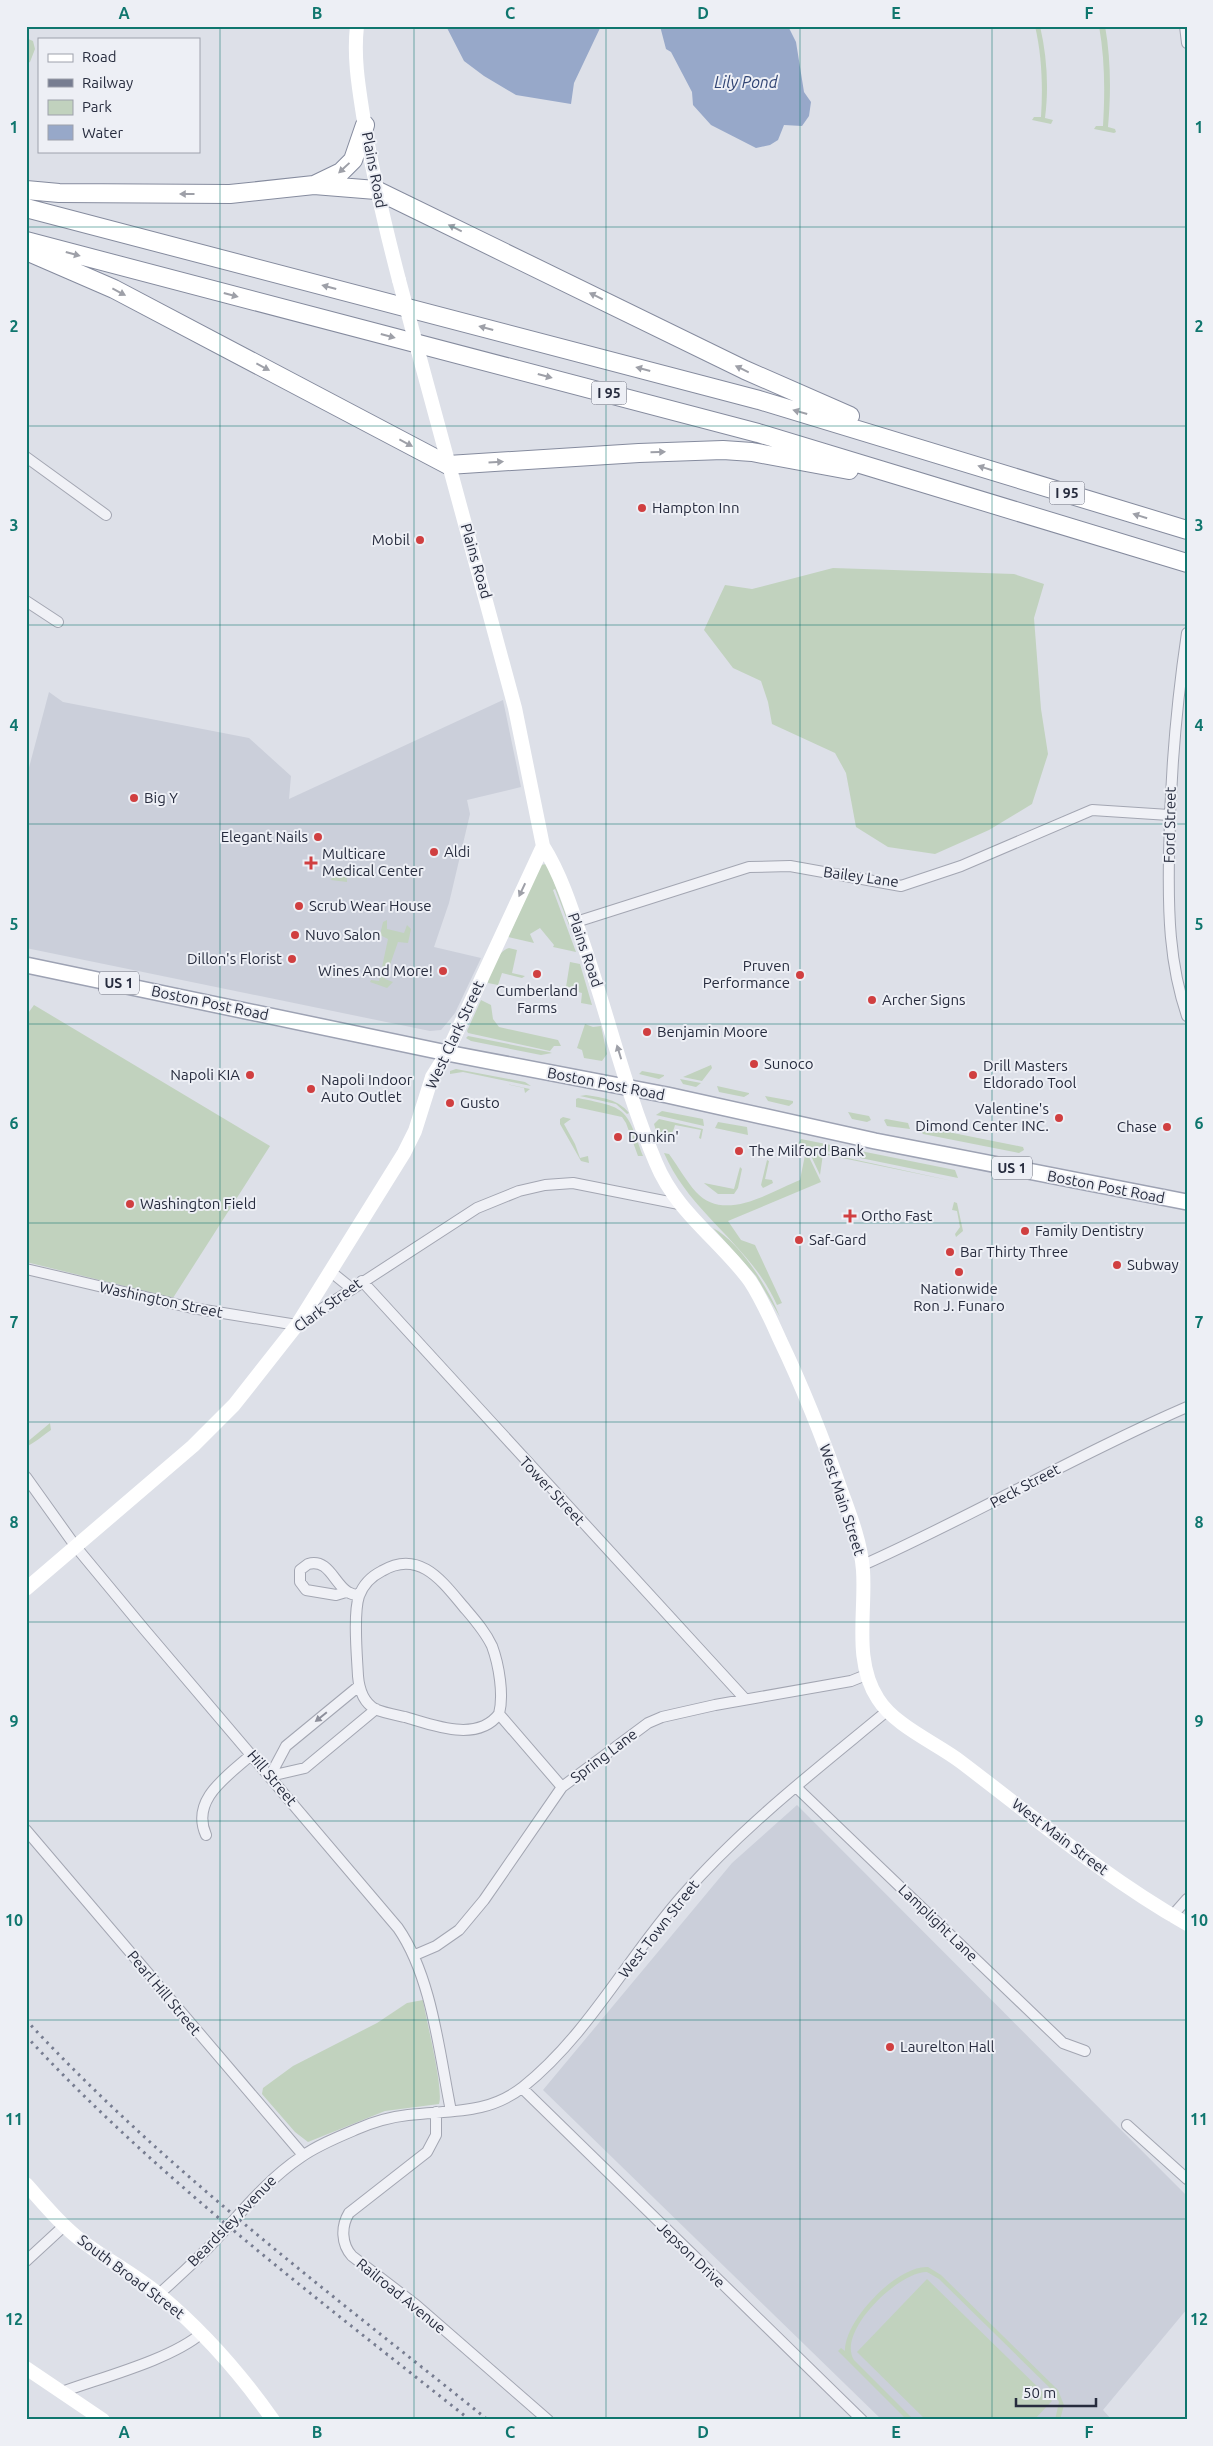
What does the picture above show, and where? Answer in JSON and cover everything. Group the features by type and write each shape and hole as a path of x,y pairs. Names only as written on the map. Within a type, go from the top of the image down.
{"highway":[{"path":"314,185 341,172 353,160 365,125"},
{"path":"26,190 59,193 230,194 314,185 376,190 768,382 947,456"},
{"name":"I 95","path":"26,208 736,394 947,456 1187,530"},
{"name":"I 95","path":"26,242 693,415 1187,563"},
{"path":"26,251 114,289 448,465 639,453 723,450 789,459 948,490"}],"main road":[{"name":"Plains Road","path":"357,26 356,59 376,190 448,465 482,580 515,708 543,846 552,861 576,922 630,1088"},
{"name":"West Clark Street","path":"297,1325 395,1171 415,1131 432,1077 447,1053 543,846"},
{"name":"Boston Post Road","path":"26,965 447,1053 630,1088 894,1145 1187,1202"},
{"name":"West Main Street","path":"630,1088 655,1161 678,1204 748,1279 760,1298 794,1369 826,1447 863,1565 863,1656 866,1675 876,1697 887,1711 962,1762 1087,1858 1172,1916 1187,1924"},
{"name":"Clark Street","path":"26,1589 217,1424 297,1325"},
{"name":"South Broad Street","path":"26,2184 64,2226 94,2250 159,2294 202,2333 236,2369 273,2420"},
{"path":"26,2368 103,2420"},
{"path":"26,2381 46,2382"}],"street":[{"path":"1185,26 1187,43"},
{"path":"26,457 106,515"},
{"path":"26,601 58,622"},
{"name":"Ford Street","path":"1187,633 1172,745 1169,815 1169,928 1173,967 1187,1016"},
{"name":"Bailey Lane","path":"576,922 749,867 790,866 902,886 961,866 1092,810 1169,815"},
{"name":"Clark Street","path":"297,1325 351,1288 477,1208 532,1187 573,1183 678,1204"},
{"name":"Washington Street","path":"26,1269 192,1308 297,1325"},
{"path":"330,1271 351,1288"},
{"name":"Tower Street","path":"362,1281 745,1699"},
{"name":"Peck Street","path":"863,1565 935,1532 1070,1462 1187,1407"},
{"name":"Hill Street","path":"26,1478 76,1547 398,1928 415,1955 426,1989 452,2111"},
{"path":"346,1592 332,1574 320,1564 311,1562 300,1570 300,1582 306,1590 336,1595 346,1592 359,1595"},
{"path":"419,1565 436,1574 482,1629 490,1643 497,1670 501,1700 499,1714 483,1727 455,1730 376,1709 365,1700 359,1686 357,1636 359,1595 374,1576 391,1567 419,1565"},
{"name":"Spring Lane","path":"415,1955 436,1946 458,1930 484,1900 562,1787 648,1722 662,1717 745,1699 851,1681 866,1675"},
{"path":"270,1776 286,1746 359,1686"},
{"path":"270,1776 305,1768 376,1709"},
{"name":"West Town Street","path":"452,2111 488,2107 522,2088 556,2057 587,2023 659,1923 697,1879 746,1831 887,1711"},
{"path":"499,1714 562,1787"},
{"path":"206,1835 201,1816 208,1797 252,1754"},
{"name":"Lamplight Lane","path":"796,1787 1063,2043 1085,2051"},
{"name":"Pearl Hill Street","path":"26,1830 302,2156"},
{"path":"1172,1916 1187,1899"},
{"name":"Jepson Drive","path":"522,2088 862,2420"},
{"name":"Beardsley Avenue","path":"159,2294 209,2247 255,2195 302,2156 336,2138 372,2123 406,2115 452,2111"},
{"name":"Railroad Avenue","path":"436,2112 436,2135 427,2152 349,2213 344,2226 346,2246 352,2256 416,2305 548,2420"},
{"path":"1126,2125 1187,2179"},
{"path":"26,2261 64,2226"},
{"path":"62,2392 172,2352 192,2342 202,2333"}],"shaded area":[{"path":"49,692 63,702 249,738 291,776 289,799 503,700 521,787 467,800 470,814 449,903 434,947 481,958 455,1013 447,1023 441,1030 430,1031 26,948 26,779"},
{"path":"797,1805 1187,2196 1187,2309 1103,2410 1112,2420 882,2420 543,2090 732,1863"}],"green space":[{"path":"1035,26 1040,26 1044,49 1047,72 1045,118 1053,120 1051,124 1032,120 1034,117 1041,117 1042,106 1041,60"},
{"path":"1099,26 1105,26 1107,38 1110,76 1108,127 1115,129 1116,132 1114,133 1094,129 1096,126 1103,126 1104,113 1103,64"},
{"path":"26,38 33,41 35,49 30,62 26,64"},
{"path":"833,568 1014,574 1044,584 1034,618 1041,709 1048,754 1032,804 989,830 935,854 888,847 856,827 846,773 835,753 772,724 768,702 761,681 733,668 704,630 725,585 752,589"},
{"path":"546,864 579,951 555,889 553,890 576,952 553,947 554,945 540,928 530,934 534,943 508,937 541,865"},
{"path":"333,874 347,877 347,882 331,880"},
{"path":"387,920 387,929 404,933 407,925 411,929 408,943 398,942 385,979 393,982 387,988 370,982 371,980 379,981 388,939 380,935 383,922"},
{"path":"509,948 517,950 512,973 525,976 522,978 502,973 498,985 488,983 497,957"},
{"path":"570,962 580,964 592,1005 581,1003 582,993 578,992 578,988 566,987"},
{"path":"481,1000 491,1005 493,1019 499,1027 558,1040 561,1046 554,1046 550,1051 468,1033 467,1031"},
{"name":"Washington Field","path":"34,1005 270,1146 173,1298 26,1262 26,1016"},
{"path":"585,1024 593,1027 601,1026 607,1054 602,1061 584,1058 582,1050 577,1048"},
{"path":"468,1036 552,1053 541,1055 471,1041 466,1038"},
{"path":"711,1065 712,1068 702,1081 683,1077"},
{"path":"456,1069 525,1082 531,1086 463,1072 450,1074 450,1071"},
{"path":"642,1071 664,1076 659,1079 639,1074"},
{"path":"475,1077 530,1089 525,1093 524,1088"},
{"path":"680,1079 701,1083 696,1087 683,1084"},
{"path":"717,1086 749,1094 744,1097 719,1092"},
{"path":"586,1095 615,1102 629,1113 627,1114 616,1104 580,1096"},
{"path":"765,1096 793,1101 793,1103 789,1106 768,1101"},
{"path":"576,1099 616,1108 623,1113 633,1128 643,1156 638,1156 622,1117 576,1107"},
{"path":"662,1111 703,1119 704,1126 656,1115"},
{"path":"848,1112 869,1116 871,1120 867,1122 852,1119"},
{"path":"563,1117 571,1119 564,1124 580,1158 588,1156 589,1163 581,1161 560,1124 560,1119"},
{"path":"659,1119 703,1129 701,1139 699,1138 701,1130 675,1125 670,1136 660,1143 654,1124"},
{"path":"884,1120 908,1123 910,1129 887,1126"},
{"path":"718,1122 747,1127 748,1135 715,1128"},
{"path":"923,1127 1023,1147 1024,1150 1019,1153 923,1134 921,1131"},
{"path":"801,1139 955,1170 958,1178 797,1145"},
{"path":"806,1150 809,1150 810,1159 821,1182 728,1221 741,1240 755,1245 782,1303 777,1305 766,1283 752,1264 689,1194 664,1153 669,1154 692,1188 707,1201 720,1205 733,1205 761,1197 800,1180"},
{"path":"811,1150 953,1181 823,1154 820,1175 812,1158"},
{"path":"767,1160 769,1161 765,1179 772,1180 773,1183 763,1188 761,1185"},
{"path":"740,1167 742,1169 738,1188 734,1194 718,1194 704,1183 734,1189"},
{"path":"954,1202 957,1203 963,1231 956,1237 955,1234 960,1227 957,1211 952,1210"},
{"path":"713,1228 743,1255 769,1293 780,1317 756,1276"},
{"path":"50,1423 51,1430 26,1447 26,1443"},
{"path":"423,2000 437,2070 439,2104 385,2111 308,2142 295,2132 262,2094 263,2088 293,2066 377,2023 407,2003"},
{"path":"928,2267 941,2275 1058,2390 1064,2405 1060,2420 1055,2420 1059,2402 1052,2390 939,2279 927,2272 915,2274 901,2281 873,2305 854,2334 851,2348 854,2360 914,2420 907,2420 838,2351 841,2348 845,2351 847,2339 853,2325 874,2297 902,2275 915,2269"},
{"path":"927,2279 1052,2401 1034,2420 926,2420 857,2352"}],"water":[{"path":"446,26 601,26 574,83 571,104 516,95 484,76 464,61"},
{"name":"Lily Pond","path":"660,26 788,26 796,42 804,92 811,102 809,116 802,126 784,125 778,140 770,145 756,148 711,125 693,105 692,92 671,52 666,49"}],"railway":[{"path":"26,2020 79,2075 191,2179 309,2277 488,2420"},
{"path":"26,2036 77,2089 185,2189 297,2283 470,2420"}],"place":[{"name":"Hampton Inn","path":"642,508"},
{"name":"Mobil","path":"420,540"},
{"name":"Big Y","path":"134,798"},
{"name":"Elegant Nails","path":"318,837"},
{"name":"Aldi","path":"434,852"},
{"name":"Multicare Medical Center","path":"311,863"},
{"name":"Scrub Wear House","path":"299,906"},
{"name":"Nuvo Salon","path":"295,935"},
{"name":"Dillon's Florist","path":"292,959"},
{"name":"Wines And More!","path":"443,971"},
{"name":"Cumberland Farms","path":"537,974"},
{"name":"Pruven Performance","path":"800,975"},
{"name":"Archer Signs","path":"872,1000"},
{"name":"Benjamin Moore","path":"647,1032"},
{"name":"Sunoco","path":"754,1064"},
{"name":"Napoli KIA","path":"250,1075"},
{"name":"Drill Masters Eldorado Tool","path":"973,1075"},
{"name":"Napoli Indoor Auto Outlet","path":"311,1089"},
{"name":"Gusto","path":"450,1103"},
{"name":"Valentine's Dimond Center INC.","path":"1059,1118"},
{"name":"Chase","path":"1167,1127"},
{"name":"Dunkin'","path":"618,1137"},
{"name":"The Milford Bank","path":"739,1151"},
{"name":"Washington Field","path":"130,1204"},
{"name":"Ortho Fast","path":"850,1216"},
{"name":"Family Dentistry","path":"1025,1231"},
{"name":"Saf-Gard","path":"799,1240"},
{"name":"Bar Thirty Three","path":"950,1252"},
{"name":"Subway","path":"1117,1265"},
{"name":"Nationwide Ron J. Funaro","path":"959,1272"},
{"name":"Laurelton Hall","path":"890,2047"}]}
